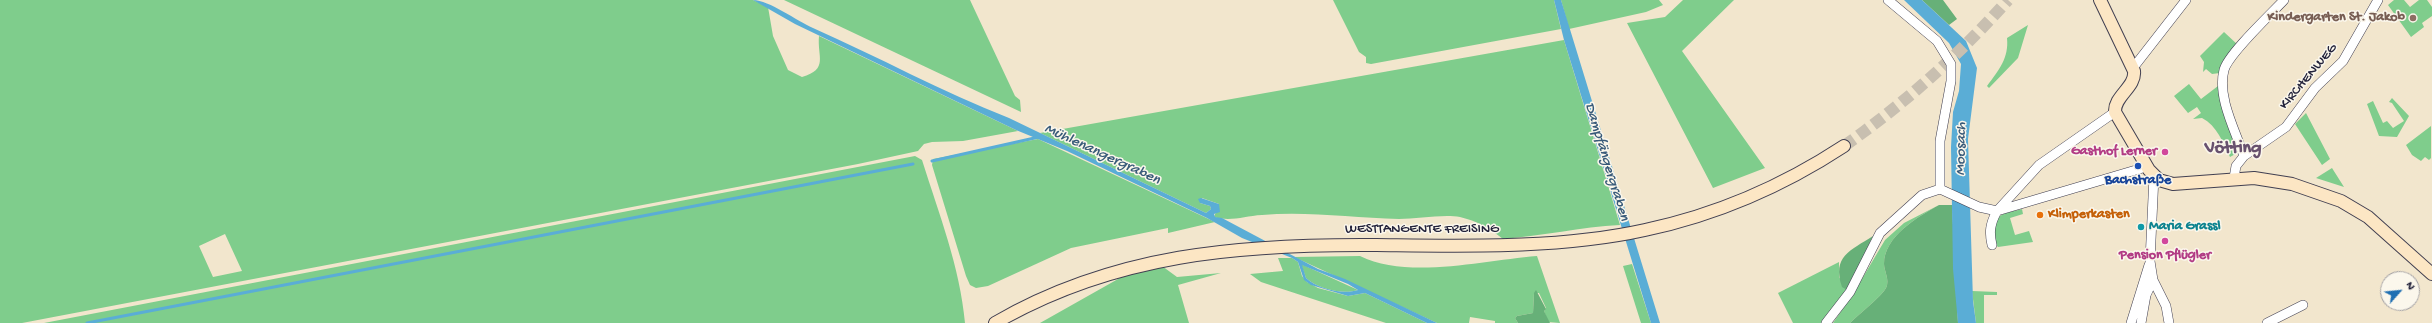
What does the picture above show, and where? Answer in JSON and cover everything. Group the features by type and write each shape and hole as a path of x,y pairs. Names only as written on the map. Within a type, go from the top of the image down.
{"main road":[{"path":"2100,0 2134,68 2134,78 2116,104 2115,112 2150,171 2165,183 2173,184 2234,178 2254,178 2292,184 2341,201 2368,217 2432,274"},
{"name":"WESTTANGENTE FREISING","path":"995,323 1065,287 1119,270 1174,258 1255,249 1374,245 1503,245 1565,241 1643,231 1730,206 1803,171 1844,146"}],"street":[{"path":"1888,0 1937,41 1951,64 1951,81 1940,141 1944,191"},
{"path":"2134,68 2186,0"},
{"path":"2244,156 2226,105 2223,86 2224,68 2284,0"},
{"name":"KIRCHENWEG","path":"2234,178 2236,166 2244,156 2286,126 2315,88 2343,61 2378,0"},
{"path":"1992,246 1989,233 1993,211 2039,165 2115,112"},
{"path":"1826,323 1850,292 1880,233 1922,195 1944,191 1979,207 1993,211 2150,171 2150,261 2153,280 2166,306 2169,323"},
{"path":"2131,323 2150,261"},
{"path":"2141,323 2146,295 2153,280"},
{"path":"2268,323 2303,305"}],"green space":[{"path":"0,0 753,0 768,7 773,36 788,70 802,77 810,74 819,66 819,36 1018,131 963,141 932,142 924,144 918,151 858,164 22,323 0,323","holes":["225,234 242,271 213,277 199,246"]},
{"path":"784,0 970,0 1015,96 1020,100 1021,112"},
{"path":"1333,0 1554,0 1561,29 1371,64 1366,63 1366,57 1359,52"},
{"path":"1561,0 1659,0 1663,5 1646,12 1569,29"},
{"path":"1683,0 1734,0 1682,51 1765,168 1713,188 1627,23 1665,17"},
{"path":"1922,0 1943,0 1957,19 1949,25"},
{"name":"Kindergarten St. Jakob","path":"2394,0 2404,0 2410,7 2419,0 2427,0 2432,7 2432,16 2422,23 2424,27 2411,37 2388,5"},
{"path":"2028,25 2018,58 1989,88 1987,86 2005,58 2007,38"},
{"path":"2224,32 2238,45 2220,73 2212,74 2206,69 2203,72 2204,62 2200,56"},
{"path":"1564,40 1620,225 1503,239 1488,228 1466,219 1453,216 1399,219 1313,214 1279,214 1226,219 1214,217 1219,204 1202,198 1200,203 1210,206 1211,209 1206,213 1040,133"},
{"path":"2189,84 2201,99 2218,86 2239,152 2230,157 2212,125 2202,118 2193,119 2201,113 2197,107 2188,113 2174,96"},
{"path":"2392,98 2409,116 2397,137 2379,136 2367,104 2373,101 2383,123 2387,121 2393,128 2404,121 2392,103 2389,102"},
{"path":"2306,113 2330,159 2322,165 2295,124"},
{"path":"2431,126 2431,158 2429,160 2425,157 2421,161 2412,155 2406,145"},
{"path":"1038,139 1215,222 1168,233 1168,228 1071,248 988,286 976,288 970,285 966,276 932,165 933,159"},
{"path":"915,156 922,160 954,261 959,282 965,323 44,323"},
{"path":"2332,168 2344,187 2316,178"},
{"path":"1939,205 1904,228 1890,245 1884,264 1887,285 1884,291 1850,323 1833,323 1853,294 1885,240 1904,223"},
{"path":"1939,205 1952,205 1958,323 1850,323 1886,288 1887,279 1884,264 1886,254 1896,236 1912,222"},
{"path":"2022,209 2023,214 2010,218 2015,235 2029,231 2033,242 1998,247 1994,236 1994,227 1997,219 2005,214"},
{"path":"1873,236 1847,290 1842,287 1839,268 1841,261 1850,251"},
{"path":"1360,256 1379,263 1401,267 1423,268 1537,256 1560,323 1548,322 1544,311 1546,308 1539,293 1534,293 1533,313 1517,316 1515,318 1518,323 1495,323 1495,321 1470,317 1469,323 1437,323 1294,257"},
{"path":"1278,258 1292,258 1298,262 1302,276 1307,282 1318,288 1348,296 1365,293 1427,323 1386,323 1261,282 1250,274 1283,271"},
{"path":"1839,262 1839,277 1847,290 1822,323 1793,323 1778,293"},
{"path":"1301,264 1358,290 1345,292 1331,290 1317,285 1306,278"},
{"path":"1632,264 1651,323 1641,323 1623,266"},
{"path":"1162,266 1177,277 1221,273 1178,285 1189,323 1040,323 1134,270"},
{"path":"1536,290 1546,309 1544,311 1550,323 1518,323 1515,318 1517,316 1533,313 1534,293"},
{"path":"1972,291 1997,292 1997,295 1984,295 1984,323 1976,323"}],"water":[{"path":"753,0 767,3 806,25 959,97 1009,118 1206,213 1211,209 1210,206 1200,203 1198,199 1201,198 1219,204 1220,212 1214,214 1215,217 1222,218 1318,269 1345,279 1437,323 1427,323 1365,293 1348,296 1311,285 1304,280 1298,262 1292,258 1242,238 1207,218 1067,151 1016,130 795,24","holes":["1302,265 1348,284 1358,290 1345,292 1324,288 1306,278"]},
{"name":"Dampfängergraben","path":"1554,0 1561,0 1660,323 1651,323 1564,40"},
{"name":"Moosach","path":"1904,0 1922,0 1966,41 1977,68 1968,139 1973,301 1976,323 1958,323 1953,269 1951,147 1953,112 1959,91 1961,64 1949,43"}],"waterway":[{"name":"Mühlenangergraben","path":"932,161 1039,137"},
{"path":"87,323 913,164"}],"tunnel":[{"path":"1844,146 1888,113 1930,78 1970,40 2008,0"}],"place":[{"name":"Kindergarten St. Jakob","path":"2413,18"},
{"name":"Gasthof Lerner","path":"2165,152"},
{"name":"Bachstraße","path":"2138,166"},
{"name":"Klimperkasten","path":"2040,215"},
{"name":"Maria Grassl","path":"2141,227"},
{"name":"Pension Pflügler","path":"2165,241"}],"district":[{"name":"Vötting","path":"2233,149"}]}
